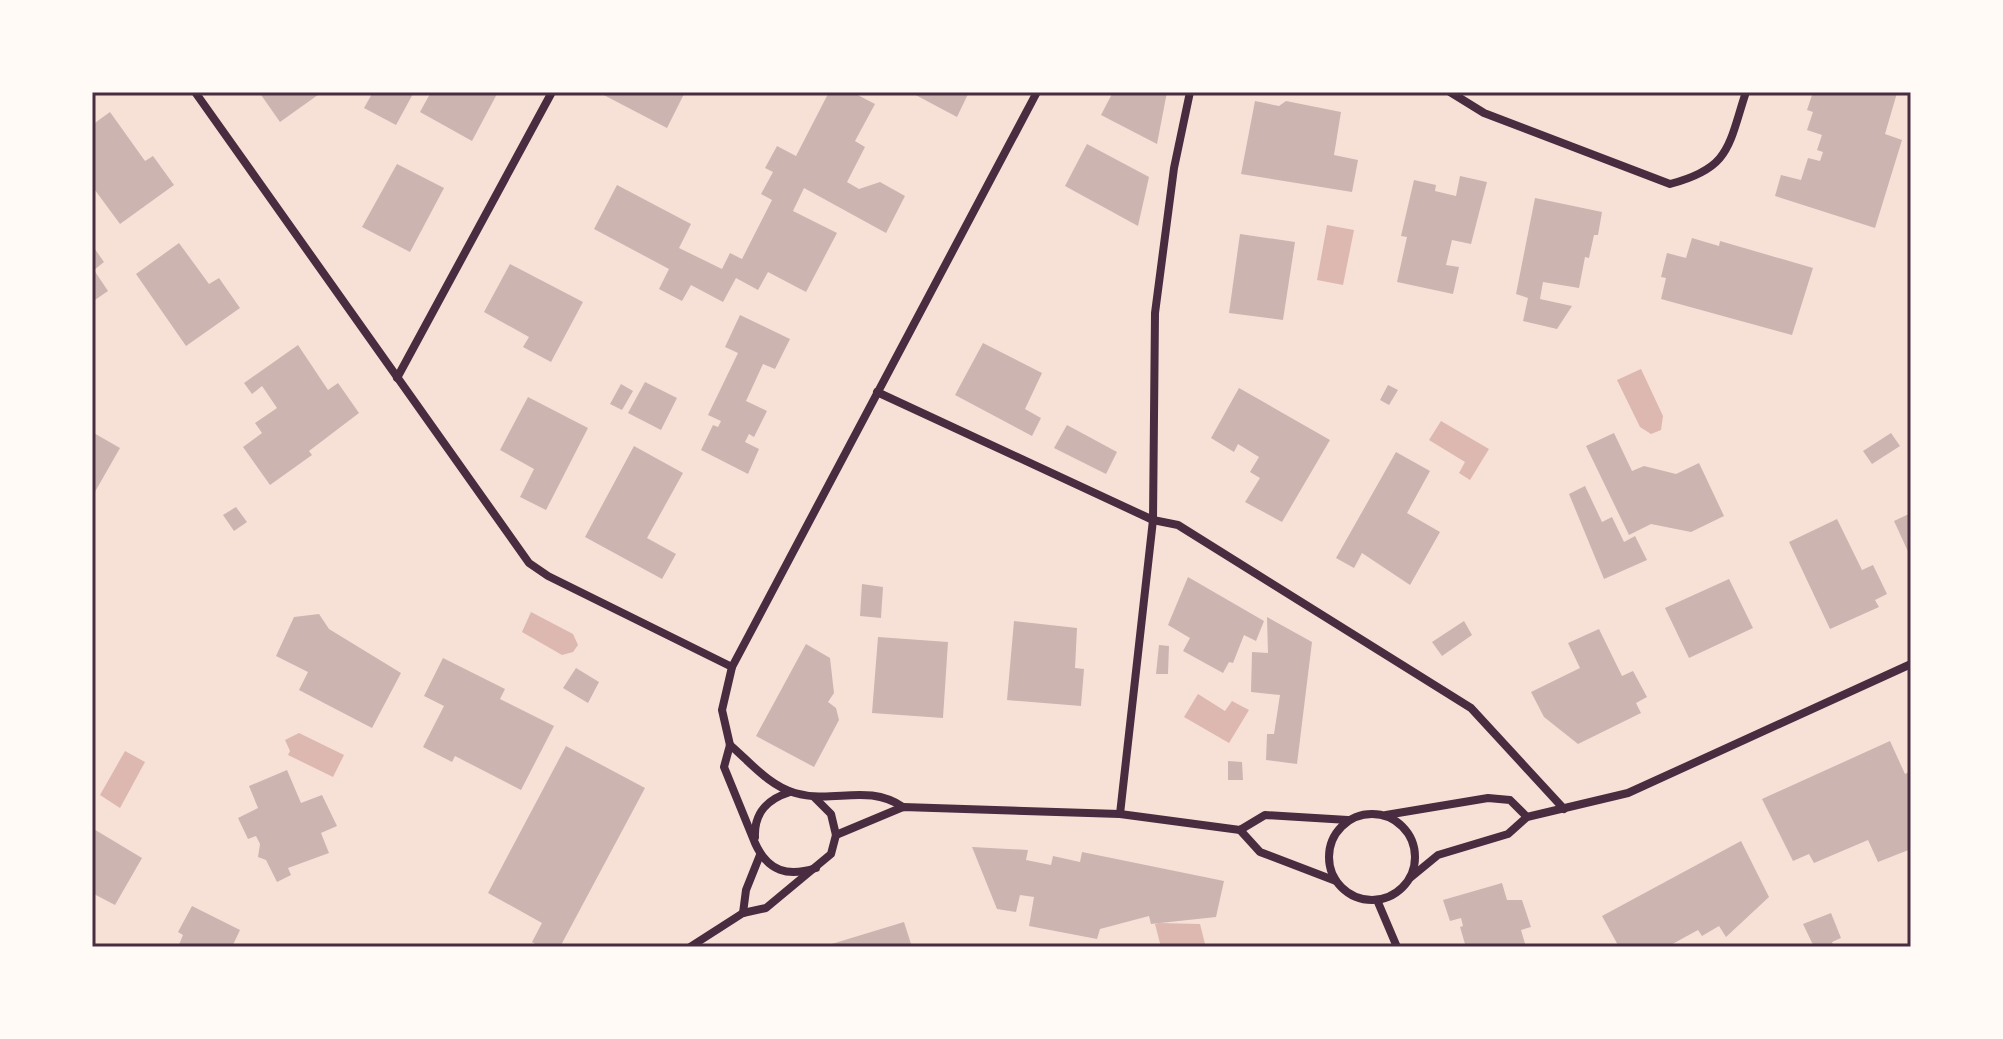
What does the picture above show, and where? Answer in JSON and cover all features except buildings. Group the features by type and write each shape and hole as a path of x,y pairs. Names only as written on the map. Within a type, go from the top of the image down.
{"street":[{"path":"195,92 529,563 548,576 732,667"},
{"path":"397,378 552,92"},
{"path":"816,868 796,875 775,870 760,855 724,767 730,745 722,710 732,667 1037,92"},
{"path":"1120,814 1153,520 1155,313 1174,168 1190,92"},
{"path":"1450,92 1484,113 1670,184 1701,176 1725,154 1746,92"},
{"path":"877,392 1153,520 1178,525 1471,708 1564,809"},
{"path":"1240,830 1260,852 1336,881 1361,899 1377,900 1399,891 1438,855 1508,834 1527,817 1628,793 1911,664"},
{"path":"730,745 765,777 790,792 815,798 885,795 903,807"},
{"path":"755,843 754,826 761,809 774,798 790,792"},
{"path":"690,947 743,913 766,908 831,854 836,835 831,814 815,798"},
{"path":"836,835 903,807 1120,814 1240,830 1265,815 1348,820 1367,813 1385,815 1488,798 1510,800 1527,817"},
{"path":"1385,815 1401,824 1412,838 1415,862 1410,878"},
{"path":"1336,881 1329,864 1330,848 1336,833 1348,820"},
{"path":"743,913 746,890 760,855"},
{"path":"1377,900 1397,947"}],"shaded area":[{"path":"1327,225 1354,230 1343,285 1317,280"},
{"path":"1641,369 1663,416 1661,430 1651,434 1640,427 1617,380"},
{"path":"1441,421 1489,449 1470,480 1459,473 1465,462 1429,440"},
{"path":"531,612 573,634 578,645 573,652 562,655 522,632"},
{"path":"1198,694 1225,711 1232,701 1249,710 1229,743 1184,717"},
{"path":"299,733 344,755 333,777 288,755 290,751 285,740"},
{"path":"125,751 145,762 120,808 100,795"},
{"path":"1155,924 1200,924 1205,944 1161,947"}]}
